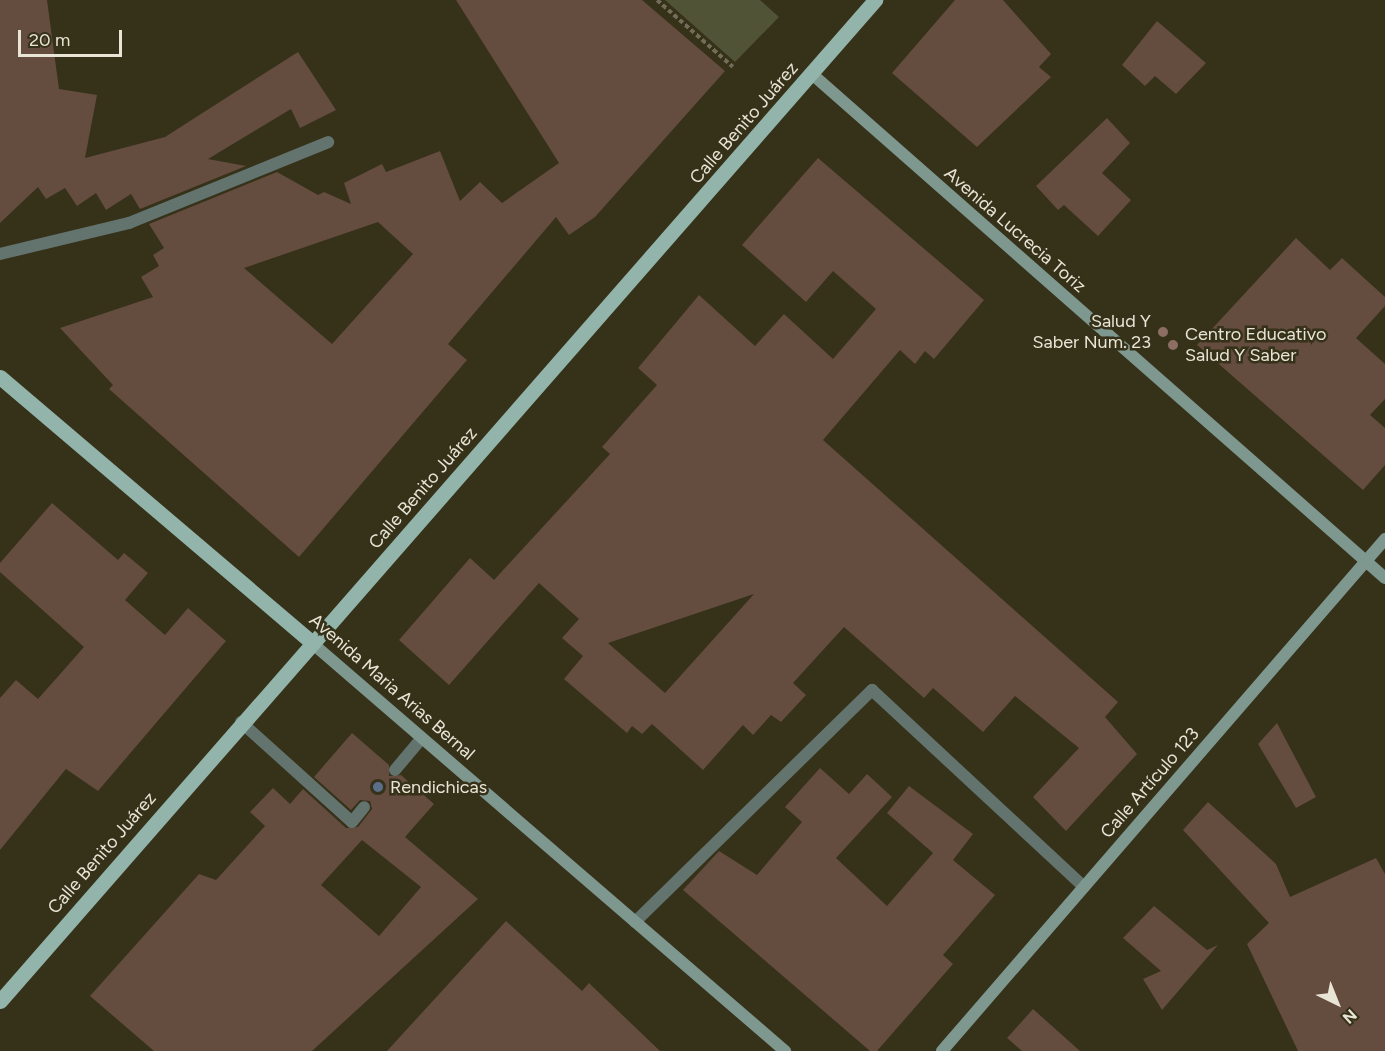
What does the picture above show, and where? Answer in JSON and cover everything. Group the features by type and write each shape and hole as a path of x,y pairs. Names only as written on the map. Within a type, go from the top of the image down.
{"main road":[{"name":"Calle Benito Juárez","path":"0,1001 241,722 875,0"},
{"name":"Avenida Maria Arias Bernal","path":"0,377 312,643"}],"street":[{"name":"Avenida Lucrecia Toriz","path":"812,74 1385,579"},
{"name":"Calle Artículo 123","path":"942,1051 1385,539"},
{"name":"Avenida Maria Arias Bernal","path":"312,643 785,1051"}],"lane":[{"path":"0,254 129,223 328,142"},
{"path":"635,922 872,690 1084,887"},
{"path":"241,722 352,822 364,807"},
{"path":"395,770 421,739"}],"path":[{"path":"657,0 733,67"}],"green space":[{"path":"665,0 760,0 779,17 735,62"}],"building":[{"path":"0,0 47,0 59,89 97,95 85,158 165,137 298,52 336,110 300,128 291,109 208,159 246,166 140,209 131,194 106,210 96,193 77,206 65,188 46,199 38,187 0,223"},
{"path":"456,0 642,0 725,71 595,217 569,235 556,217 448,344 467,360 299,557 109,389 113,385 60,328 153,297 141,277 159,266 153,255 164,248 149,224 277,172 318,195 324,192 351,204 344,183 382,164 386,172 440,151 460,201 480,182 502,203 559,163","holes":["378,222 413,254 332,344 244,268"]},
{"path":"955,0 1003,0 1051,54 1039,67 1051,77 977,147 892,73"},
{"path":"1157,21 1206,63 1176,94 1155,76 1145,86 1122,65"},
{"path":"1107,118 1130,143 1102,173 1131,200 1098,236 1064,205 1058,210 1036,186"},
{"path":"818,158 984,300 934,359 925,351 915,364 900,350 823,440 1118,702 1105,717 1137,754 1066,831 1033,797 1079,748 1015,696 983,732 933,688 924,698 844,627 793,683 806,695 781,722 771,715 753,735 743,725 703,770 652,724 642,734 632,726 627,733 564,679 583,656 562,638 579,619 539,583 449,685 399,640 470,558 494,580 610,454 602,447 657,385 638,368 699,295 755,346 784,314 833,359 876,309 833,271 806,302 742,245","holes":["754,594 665,693 608,643"]},
{"path":"1296,238 1330,270 1342,258 1385,297 1385,306 1356,338 1385,364 1385,399 1370,415 1385,428 1385,465 1363,490 1197,345"},
{"path":"52,503 118,560 124,553 148,573 125,600 165,635 188,608 226,641 98,791 66,769 0,850 0,698 16,680 38,699 84,647 0,572 0,563"},
{"path":"1277,723 1316,797 1296,808 1258,744"},
{"path":"352,733 389,765 389,776 401,775 434,804 405,837 478,899 312,1051 154,1051 90,996 199,874 216,880 265,826 250,812 273,788 290,804 303,789 346,828 358,827 372,809 370,801 360,800 351,810 314,777","holes":["362,840 421,887 379,936 321,885"]},
{"path":"820,768 849,794 867,774 892,797 836,858 887,906 933,853 887,813 909,786 973,834 953,860 995,895 943,955 953,964 877,1051 870,1051 683,890 719,851 757,875 802,822 785,807"},
{"path":"1208,802 1276,864 1290,897 1376,858 1385,874 1385,1051 1298,1051 1247,944 1269,923 1183,830"},
{"path":"1154,906 1207,950 1218,945 1162,1010 1143,979 1161,971 1123,938"},
{"path":"506,921 582,991 589,983 660,1051 387,1051"},
{"path":"1033,1009 1080,1051 1022,1051 1007,1038"}],"place":[{"name":"Salud Y Saber Num. 23","path":"1163,332"},
{"name":"Centro Educativo Salud Y Saber","path":"1173,345"},
{"name":"Rendichicas","path":"378,787"}]}
